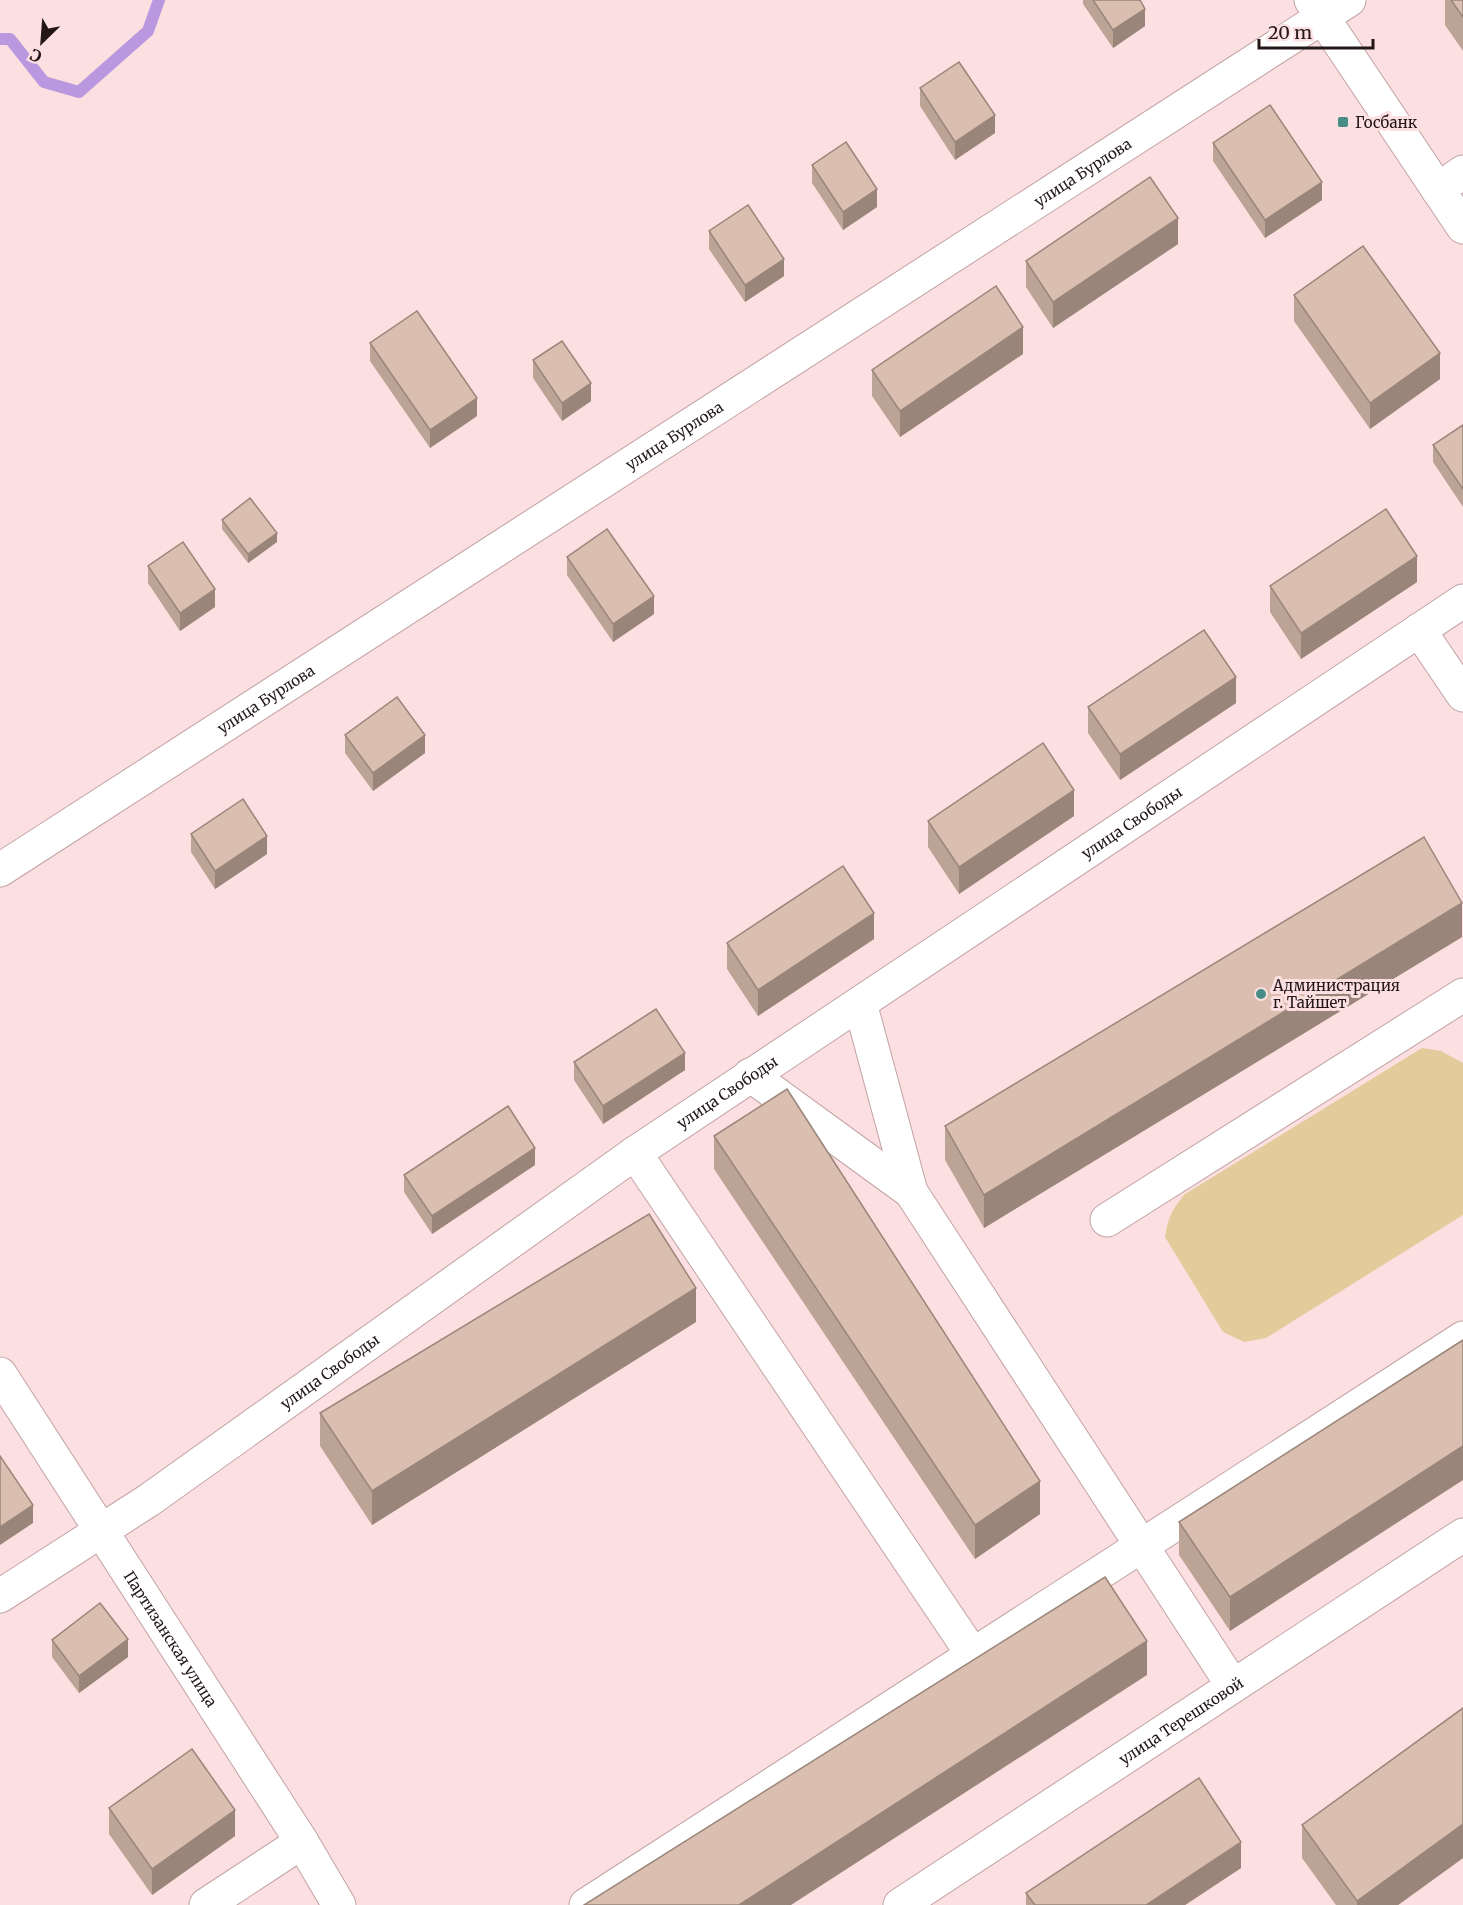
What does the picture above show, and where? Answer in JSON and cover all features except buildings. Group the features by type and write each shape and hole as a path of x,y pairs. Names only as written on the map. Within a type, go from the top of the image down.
{"street":[{"path":"1328,6 1451,181 1463,226"},
{"name":"улица Бурлова","path":"0,870 1328,6"},
{"name":"улица Свободы","path":"0,1596 149,1500 634,1153 1463,601"},
{"path":"1419,630 1463,695"},
{"path":"1107,1220 1463,995"},
{"path":"860,1003 911,1192 1233,1686"},
{"path":"750,1076 911,1192"},
{"path":"634,1153 973,1655"},
{"path":"586,1905 1463,1338"},
{"name":"Партизанская улица","path":"0,1374 302,1842 339,1905"},
{"name":"улица Терешковой","path":"900,1905 1463,1535"},
{"path":"207,1905 302,1842"}],"shaded area":[{"path":"1422,1048 1441,1051 1463,1063 1463,1215 1266,1338 1244,1342 1223,1332 1165,1237 1169,1219 1177,1204 1185,1194"}],"waterway":[{"path":"0,39 10,39 44,82 79,92 148,31 159,0"}],"place":[{"name":"Госбанк","path":"1343,122"},
{"name":"Администрация г. Тайшет","path":"1261,994"}]}
